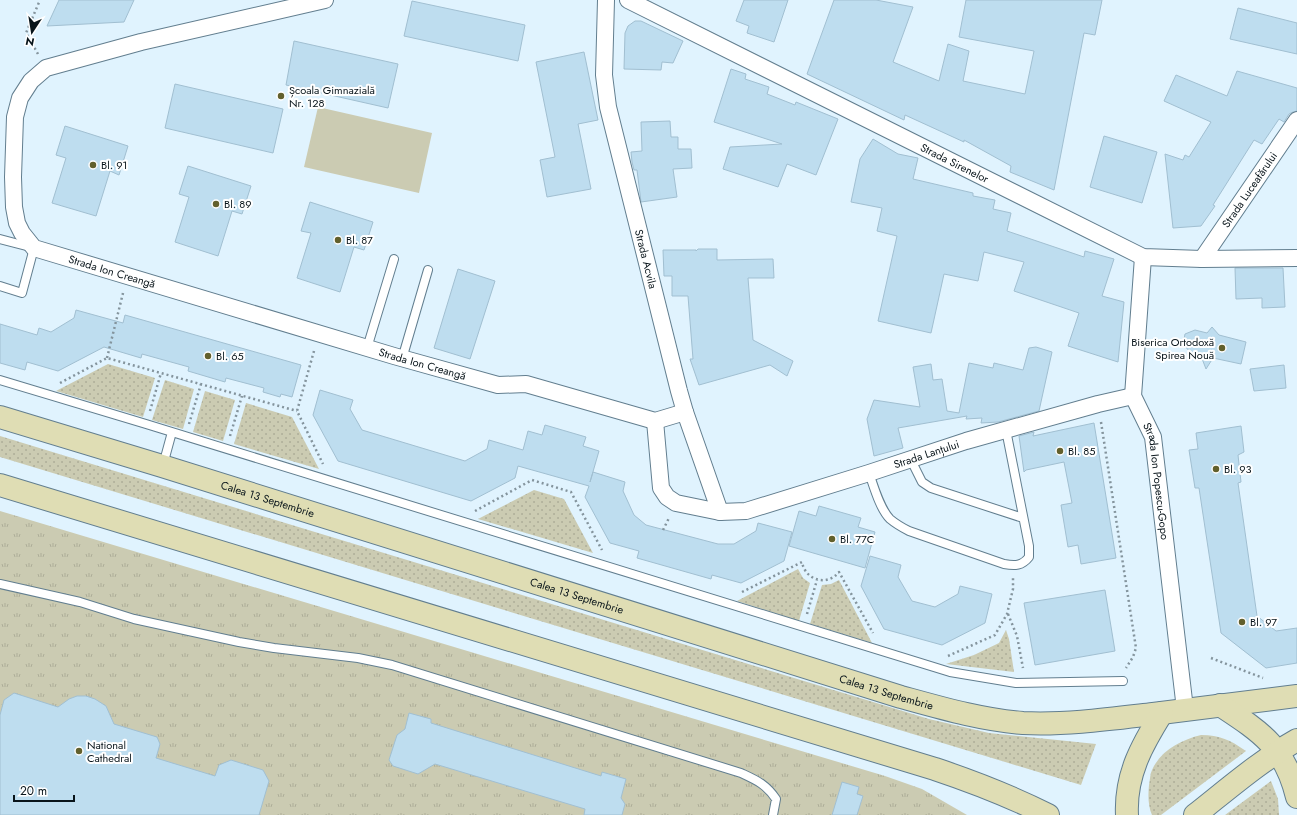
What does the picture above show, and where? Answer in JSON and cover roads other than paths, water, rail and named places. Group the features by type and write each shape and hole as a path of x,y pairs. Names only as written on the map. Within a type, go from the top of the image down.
{"main road":[{"name":"Calea 13 Septembrie","path":"0,417 162,466 901,697 944,708 990,718 1049,724 1117,718 1220,705"},
{"path":"0,485 936,769 990,789 1048,815"},
{"path":"1220,705 1297,696"},
{"path":"1220,705 1248,723 1264,736 1278,751 1293,782 1297,797"},
{"path":"1127,815 1126,804 1129,782 1134,766 1149,733 1162,712"},
{"path":"1195,815 1252,769 1297,740"},
{"path":"990,789 1011,815"}],"street":[{"path":"34,248 22,233 17,223 14,207 12,177 15,117 20,98 31,81 46,68 141,42 325,0"},
{"name":"Strada Acvila","path":"606,0 604,76 608,107 685,412 720,512"},
{"name":"Strada Sirenelor","path":"628,0 1143,257 1202,259 1297,258"},
{"name":"Strada Luceafărului","path":"1202,259 1297,120"},
{"name":"Strada Ion Creangă","path":"34,248 368,348 498,385 526,384 655,421"},
{"path":"1133,396 1143,257"},
{"name":"Strada Lanțului","path":"720,512 746,511 911,460 966,441 1098,404 1133,396"},
{"name":"Strada Ion Popescu-Gopo","path":"1133,396 1154,437 1185,709"},
{"path":"685,412 655,421 661,488 667,497 676,503 720,512"}],"lane":[{"path":"0,239 34,248 22,293 0,286"},
{"path":"368,348 394,259"},
{"path":"402,358 428,270"},
{"path":"0,380 610,566 950,672 1016,683 1123,681"},
{"path":"869,473 881,503 890,518 898,525 909,531 1004,564 1013,565 1025,562 1029,557 1029,546 1006,430"},
{"path":"162,466 172,432"},
{"path":"911,460 922,482 931,488 1023,518"},
{"path":"0,584 80,602 134,619 239,642 274,648 358,658 392,665 741,773 759,782 770,790 776,799 773,815"}],"place":[{"name":"Școala Gimnazială Nr. 128","path":"281,96"},
{"name":"Bl. 91","path":"93,165"},
{"name":"Bl. 89","path":"216,204"},
{"name":"Bl. 87","path":"338,240"},
{"name":"Biserica Ortodoxă Spirea Nouă","path":"1222,348"},
{"name":"Bl. 65","path":"208,356"},
{"name":"Bl. 85","path":"1060,451"},
{"name":"Bl. 93","path":"1216,469"},
{"name":"Bl. 77C","path":"832,539"},
{"name":"Bl. 97","path":"1242,622"},
{"name":"National Cathedral","path":"79,751"}]}
